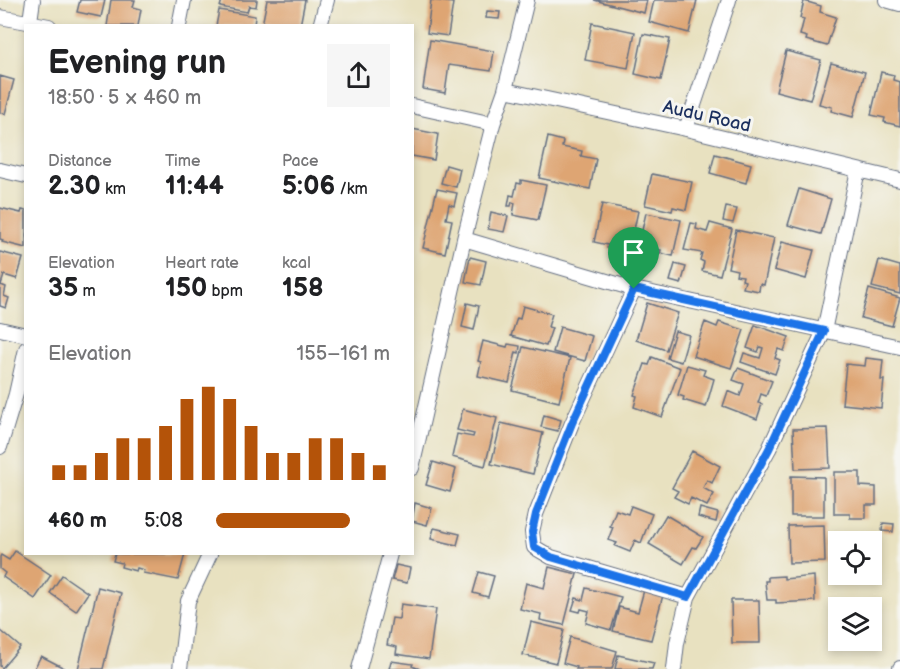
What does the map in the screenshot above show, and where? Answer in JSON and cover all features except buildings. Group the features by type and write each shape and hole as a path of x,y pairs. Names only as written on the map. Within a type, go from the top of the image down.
{"street":[{"path":"30,21 33,0"},
{"path":"179,24 184,0"},
{"path":"321,24 327,0"},
{"path":"414,459 464,239 527,0"},
{"path":"687,129 729,0"},
{"path":"886,0 900,4"},
{"path":"0,17 41,24"},
{"name":"Audu Road","path":"505,90 687,129 900,180"},
{"path":"414,106 493,123"},
{"path":"0,170 24,176"},
{"path":"674,669 677,643 688,597 769,449 824,331 858,170"},
{"path":"464,239 634,289 900,347"},
{"path":"634,289 572,423 536,514 532,532 534,547 551,557 688,597"},
{"path":"0,328 24,334"},
{"path":"0,447 21,395 24,367"},
{"path":"180,669 188,602 210,555"},
{"path":"359,669 390,555"}],"route":[{"path":"634,289 824,331 769,449 688,597 551,557 534,547 532,532 536,514 572,423 634,289"}]}
